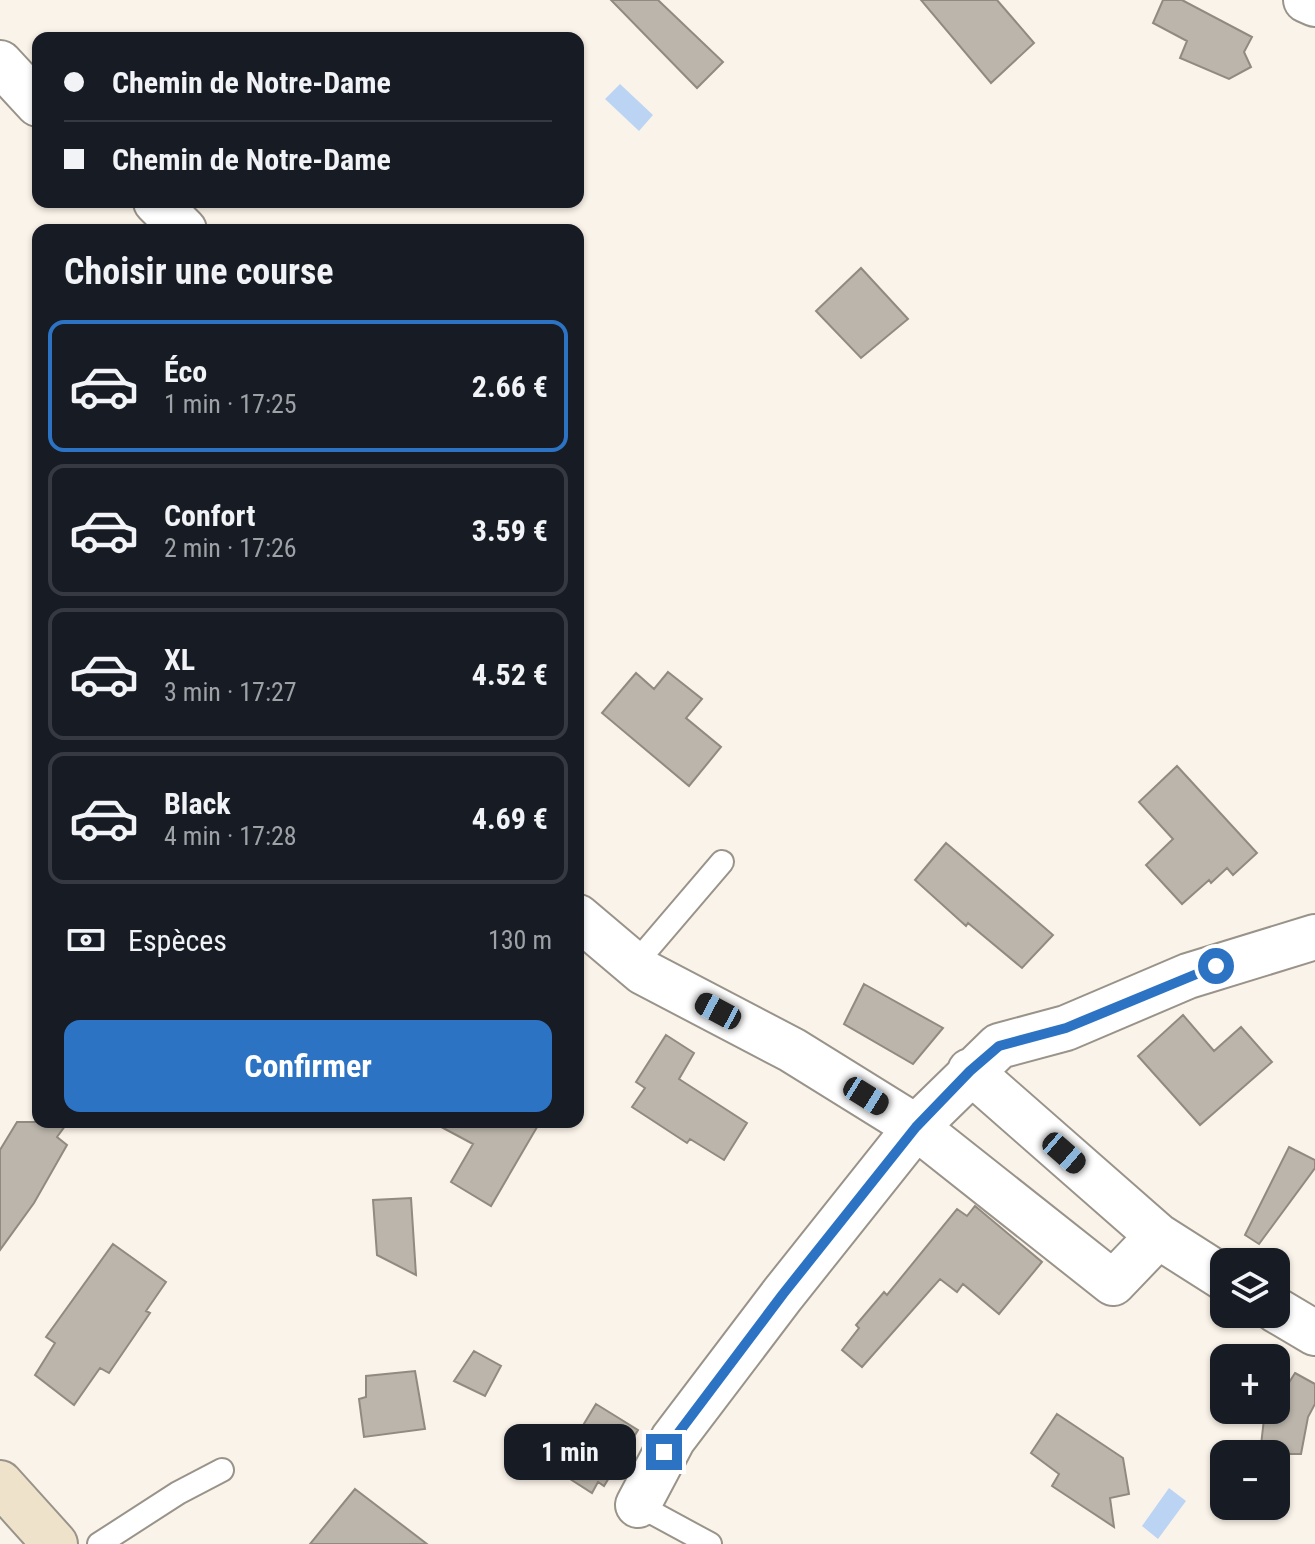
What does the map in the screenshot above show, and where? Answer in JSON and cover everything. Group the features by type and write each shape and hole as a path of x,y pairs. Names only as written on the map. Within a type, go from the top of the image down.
{"main road":[{"path":"0,1483 55,1544"}],"street":[{"path":"1306,0 1315,4"},
{"path":"0,63 32,98"},
{"path":"162,208 178,224"},
{"path":"584,922 634,965 792,1050 916,1127 1113,1283 1158,1236"},
{"path":"638,1505 673,1439 916,1127 999,1046 1066,1028 1188,976 1315,937"},
{"path":"970,1071 1158,1236 1210,1269"},
{"path":"1290,1318 1315,1333"}],"lane":[{"path":"634,965 722,862"},
{"path":"99,1544 178,1493 222,1470"},
{"path":"638,1505 710,1544"}],"water":[{"path":"620,84 653,115 639,131 605,99"},
{"path":"1169,1488 1186,1501 1158,1539 1142,1526"}],"building":[{"path":"611,0 658,0 723,62 697,88"},
{"path":"921,0 997,0 1034,43 991,83"},
{"path":"1163,0 1182,0 1252,37 1244,52 1251,67 1229,79 1180,58 1187,41 1153,23"},
{"path":"861,268 908,319 861,358 816,311"},
{"path":"668,672 702,699 686,718 721,747 689,786 602,713 636,673 654,689"},
{"path":"1177,766 1257,853 1233,875 1227,868 1182,904 1146,865 1173,839 1139,802"},
{"path":"946,843 1053,935 1022,968 968,923 966,926 915,880"},
{"path":"864,984 943,1028 913,1064 844,1024"},
{"path":"1183,1015 1214,1051 1241,1027 1272,1062 1200,1125 1138,1056"},
{"path":"666,1035 694,1053 679,1079 747,1123 724,1160 690,1139 687,1143 632,1107 645,1088 636,1082"},
{"path":"17,1122 32,1122 32,1128 64,1128 57,1137 67,1145 34,1203 0,1250 0,1150"},
{"path":"443,1128 536,1128 491,1206 451,1182 473,1144"},
{"path":"1289,1147 1315,1160 1315,1168 1259,1244 1245,1235"},
{"path":"411,1198 416,1275 377,1255 373,1200"},
{"path":"975,1206 1042,1262 999,1314 963,1284 957,1292 940,1279 862,1367 842,1350 859,1328 856,1325 884,1292 887,1295 957,1209 967,1216"},
{"path":"113,1244 166,1282 146,1311 150,1313 109,1373 100,1368 74,1405 35,1375 55,1343 46,1337"},
{"path":"474,1351 501,1366 485,1396 454,1381"},
{"path":"415,1371 425,1429 364,1437 359,1399 366,1397 366,1376"},
{"path":"1295,1373 1315,1384 1315,1404 1308,1417 1301,1454 1290,1454 1290,1440 1262,1440 1263,1424 1290,1424 1290,1381"},
{"path":"596,1404 638,1430 604,1486 598,1482 592,1493 556,1470"},
{"path":"1057,1414 1123,1458 1129,1494 1110,1498 1114,1527 1052,1486 1059,1474 1031,1453"},
{"path":"355,1489 427,1544 310,1544"}],"route":[{"path":"664,1452 783,1294 877,1180 916,1127 970,1071 999,1046 1066,1028 1216,966"}]}
